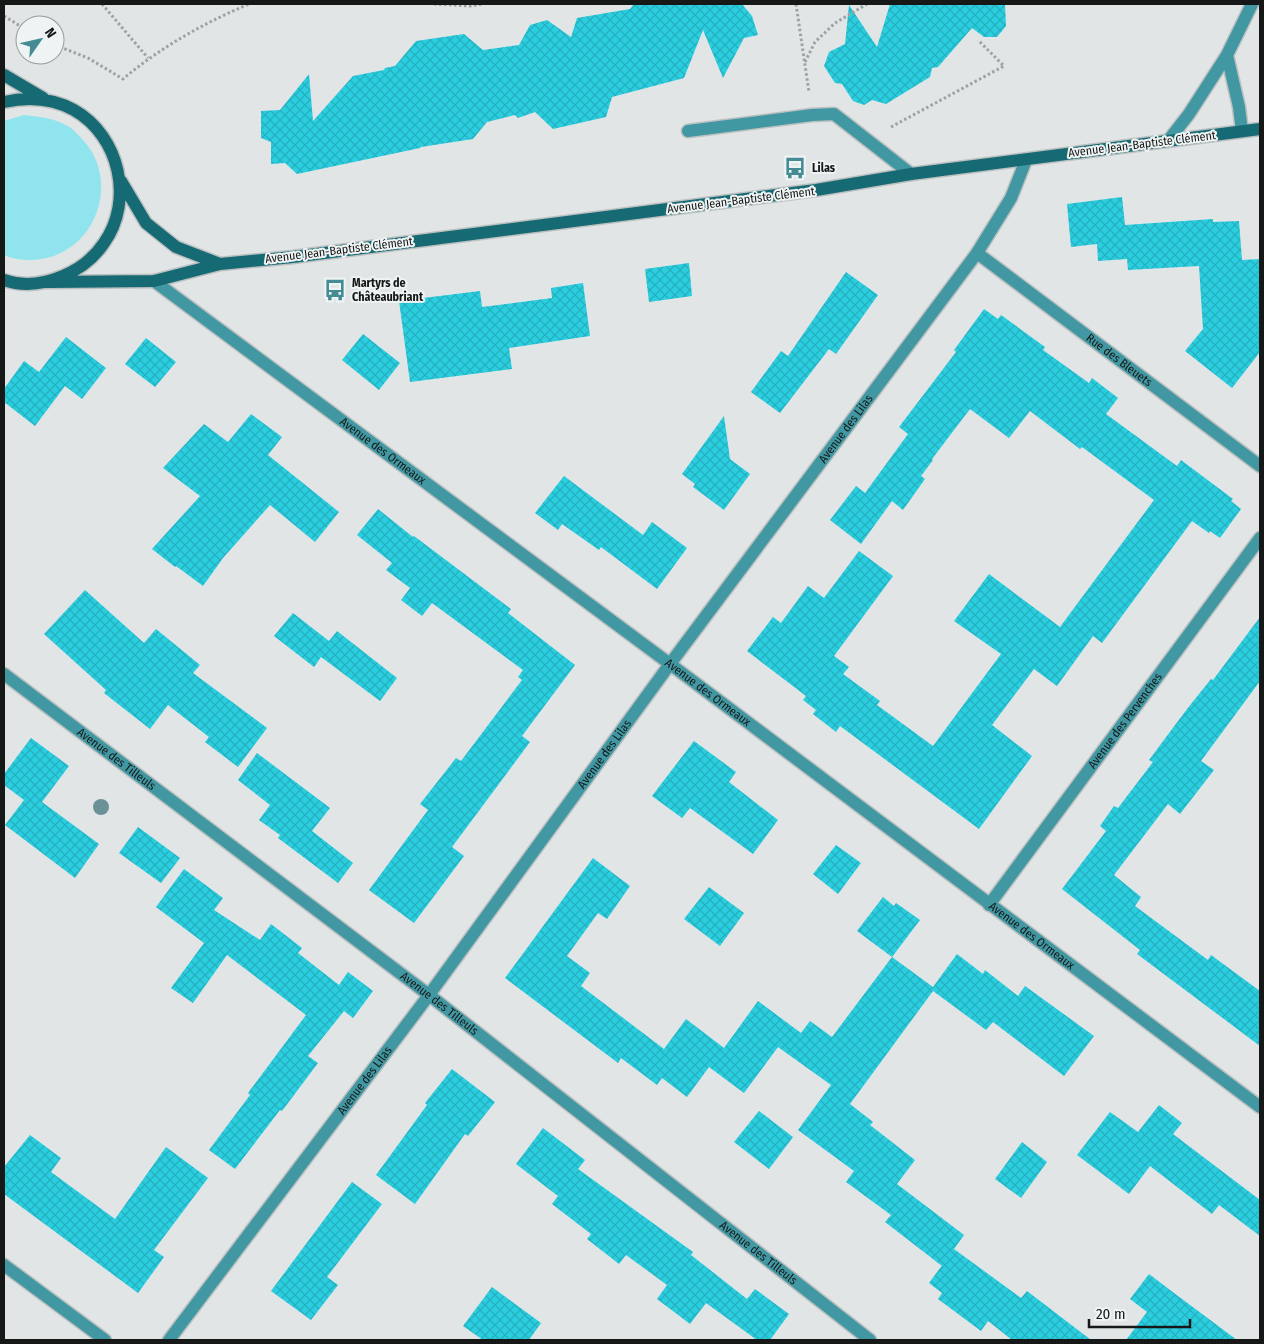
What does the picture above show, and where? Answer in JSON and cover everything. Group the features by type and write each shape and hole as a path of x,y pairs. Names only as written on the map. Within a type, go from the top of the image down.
{"main road":[{"path":"4,75 47,100 74,110 97,128 112,153 120,180 120,207 111,233 96,255 74,272 49,282 31,284 7,283"},
{"path":"4,102 20,98 47,100"},
{"name":"Avenue Jean-Baptiste Clément","path":"49,282 154,281 220,264 293,257 816,190 911,174 1260,129"},
{"name":"Avenue Jean-Baptiste Clément","path":"120,180 146,223 176,247 220,264"}],"street":[{"path":"1168,141 1189,114 1227,55 1252,4"},
{"path":"1227,55 1242,131"},
{"path":"688,131 812,115 834,114 911,174"},
{"name":"Avenue des Lilas","path":"169,1340 429,995 670,664 977,253 1010,198 1026,160"},
{"name":"Rue des Bleuets","path":"977,253 1260,466"},
{"name":"Avenue des Ormeaux","path":"154,281 670,664 1260,1107"},
{"name":"Avenue des Pervenches","path":"989,905 1260,538"},
{"name":"Avenue des Tilleuls","path":"4,674 429,995 870,1340"},
{"path":"4,1265 105,1340"}],"path":[{"path":"102,4 148,58"},
{"path":"65,49 88,58 122,79 148,58 213,19 249,4"},
{"path":"434,4 470,6 483,4"},
{"path":"796,4 805,62 815,42 835,23 867,4"},
{"path":"4,16 15,23"},
{"path":"871,143 879,134 911,115 1004,66 978,40"}],"shaded area":[{"path":"24,115 54,120 71,128 94,155 100,174 101,192 97,211 89,228 77,242 60,253 36,260 17,259 4,255 4,121"}],"building":[{"path":"634,4 742,4 752,16 758,35 744,38 723,78 703,30 684,78 612,97 606,117 553,129 535,112 518,118 515,115 487,122 473,139 421,147 297,174 285,163 271,164 271,142 261,138 261,111 280,110 309,74 313,121 353,76 395,66 416,41 464,34 483,50 519,45 530,25 547,20 571,37 577,18 630,9"},
{"path":"890,4 1005,4 1006,26 997,37 984,37 972,28 938,67 932,68 930,77 886,104 872,100 864,105 853,101 842,84 835,83 824,66 829,52 845,44 849,5 877,47"},
{"path":"1122,197 1125,225 1213,219 1213,222 1239,221 1242,260 1260,259 1260,352 1232,388 1185,351 1203,329 1199,266 1128,270 1127,259 1098,261 1097,244 1071,247 1067,204"},
{"path":"689,263 692,296 649,302 645,269"},
{"path":"846,272 878,295 836,354 829,349 780,413 751,392 781,351 788,356"},
{"path":"583,283 590,336 509,348 512,369 410,382 399,301 480,291 482,307 552,298 551,288"},
{"path":"984,309 998,319 1001,315 1045,347 1043,350 1089,383 1092,378 1118,398 1106,414 1177,466 1181,460 1233,499 1231,501 1241,509 1220,538 1192,521 1102,643 1093,636 1057,686 1034,669 992,725 1032,756 979,829 840,726 836,732 813,714 816,710 803,700 806,696 747,651 773,617 781,623 808,586 824,598 859,551 893,576 834,656 849,667 843,674 880,701 877,705 933,746 1001,654 954,621 989,574 1060,627 1154,500 1082,447 1080,449 1030,411 1009,438 970,409 932,459 921,476 925,479 903,510 892,501 861,544 830,520 856,486 865,493 908,434 899,427 956,352 954,350"},
{"path":"363,334 400,363 379,390 342,360"},
{"path":"66,337 106,368 82,399 65,386 35,426 4,402 4,389 24,361 39,372"},
{"path":"146,338 176,362 155,387 125,364"},
{"path":"251,414 282,437 268,455 339,512 315,542 270,505 223,558 203,586 152,549 200,496 163,468 204,424 228,442"},
{"path":"724,416 730,459 750,474 724,510 693,487 695,484 682,474"},
{"path":"564,476 643,535 652,522 687,548 657,589 601,547 599,550 562,524 558,530 535,513"},
{"path":"378,509 511,609 508,613 575,665 522,736 530,742 452,847 464,856 414,923 369,890 428,810 420,804 456,758 461,761 522,680 518,677 523,670 432,603 422,616 401,600 410,588 386,570 392,563 357,535"},
{"path":"85,590 144,643 156,629 200,665 193,673 267,728 238,767 205,742 209,737 168,705 150,729 104,693 106,690 44,634"},
{"path":"293,613 329,641 337,631 397,678 380,701 321,657 314,667 274,636"},
{"path":"1260,617 1260,681 1201,761 1214,770 1180,814 1168,804 1114,875 1141,897 1135,906 1208,960 1211,955 1260,991 1260,1046 1137,954 1140,950 1062,889 1106,831 1100,826 1114,806 1118,808 1153,762 1149,760 1211,679 1213,680"},
{"path":"31,738 69,766 42,802 99,844 75,878 5,825 24,800 4,785 4,774"},
{"path":"694,741 736,772 729,782 778,820 753,854 690,808 682,818 652,796"},
{"path":"257,753 330,808 312,831 353,863 338,883 278,838 280,835 259,820 270,805 238,780"},
{"path":"138,827 180,858 161,883 119,853"},
{"path":"836,845 861,863 838,894 813,874"},
{"path":"593,858 630,886 607,919 598,913 567,956 590,973 581,986 664,1049 686,1019 724,1048 758,1001 801,1033 810,1021 832,1037 892,957 933,987 957,954 983,974 985,970 1018,996 1025,986 1094,1036 1064,1076 993,1022 986,1030 933,991 850,1104 873,1122 870,1125 915,1160 897,1184 964,1235 942,1266 885,1222 891,1215 846,1182 854,1171 798,1130 831,1085 778,1047 744,1093 709,1067 687,1097 662,1078 657,1085 621,1058 618,1063 505,978"},
{"path":"184,869 223,898 214,910 260,940 271,924 302,948 298,953 339,985 348,972 373,991 353,1018 344,1011 308,1056 318,1063 235,1169 209,1150 250,1095 248,1093 306,1015 227,955 193,1003 171,988 204,943 156,907"},
{"path":"709,887 744,913 720,946 684,919"},
{"path":"883,897 894,906 896,903 920,920 892,957 857,931"},
{"path":"452,1069 495,1102 468,1136 465,1134 415,1204 376,1175 427,1105 425,1103"},
{"path":"1159,1105 1182,1123 1173,1134 1260,1200 1260,1236 1219,1205 1212,1214 1150,1166 1129,1194 1077,1155 1110,1112 1138,1132"},
{"path":"759,1111 793,1137 769,1169 734,1142"},
{"path":"543,1128 585,1160 578,1169 693,1252 691,1255 747,1299 755,1289 789,1314 770,1340 757,1340 706,1303 690,1324 657,1299 667,1285 626,1255 619,1264 587,1239 591,1234 552,1204 558,1196 516,1164"},
{"path":"30,1135 61,1158 51,1172 115,1219 166,1147 208,1178 154,1250 164,1257 138,1293 4,1194 4,1167"},
{"path":"1022,1142 1047,1162 1021,1198 995,1179"},
{"path":"352,1182 382,1204 327,1277 338,1285 311,1320 271,1291"},
{"path":"954,1249 1021,1298 1027,1291 1091,1340 1012,1340 988,1321 981,1331 938,1299 942,1293 929,1283"},
{"path":"1149,1274 1237,1340 1126,1340 1147,1312 1130,1299"},
{"path":"492,1287 541,1323 529,1340 483,1340 463,1326"}],"place":[{"name":"Lilas","path":"795,168"},
{"name":"Martyrs de Châteaubriant","path":"335,290"}]}
